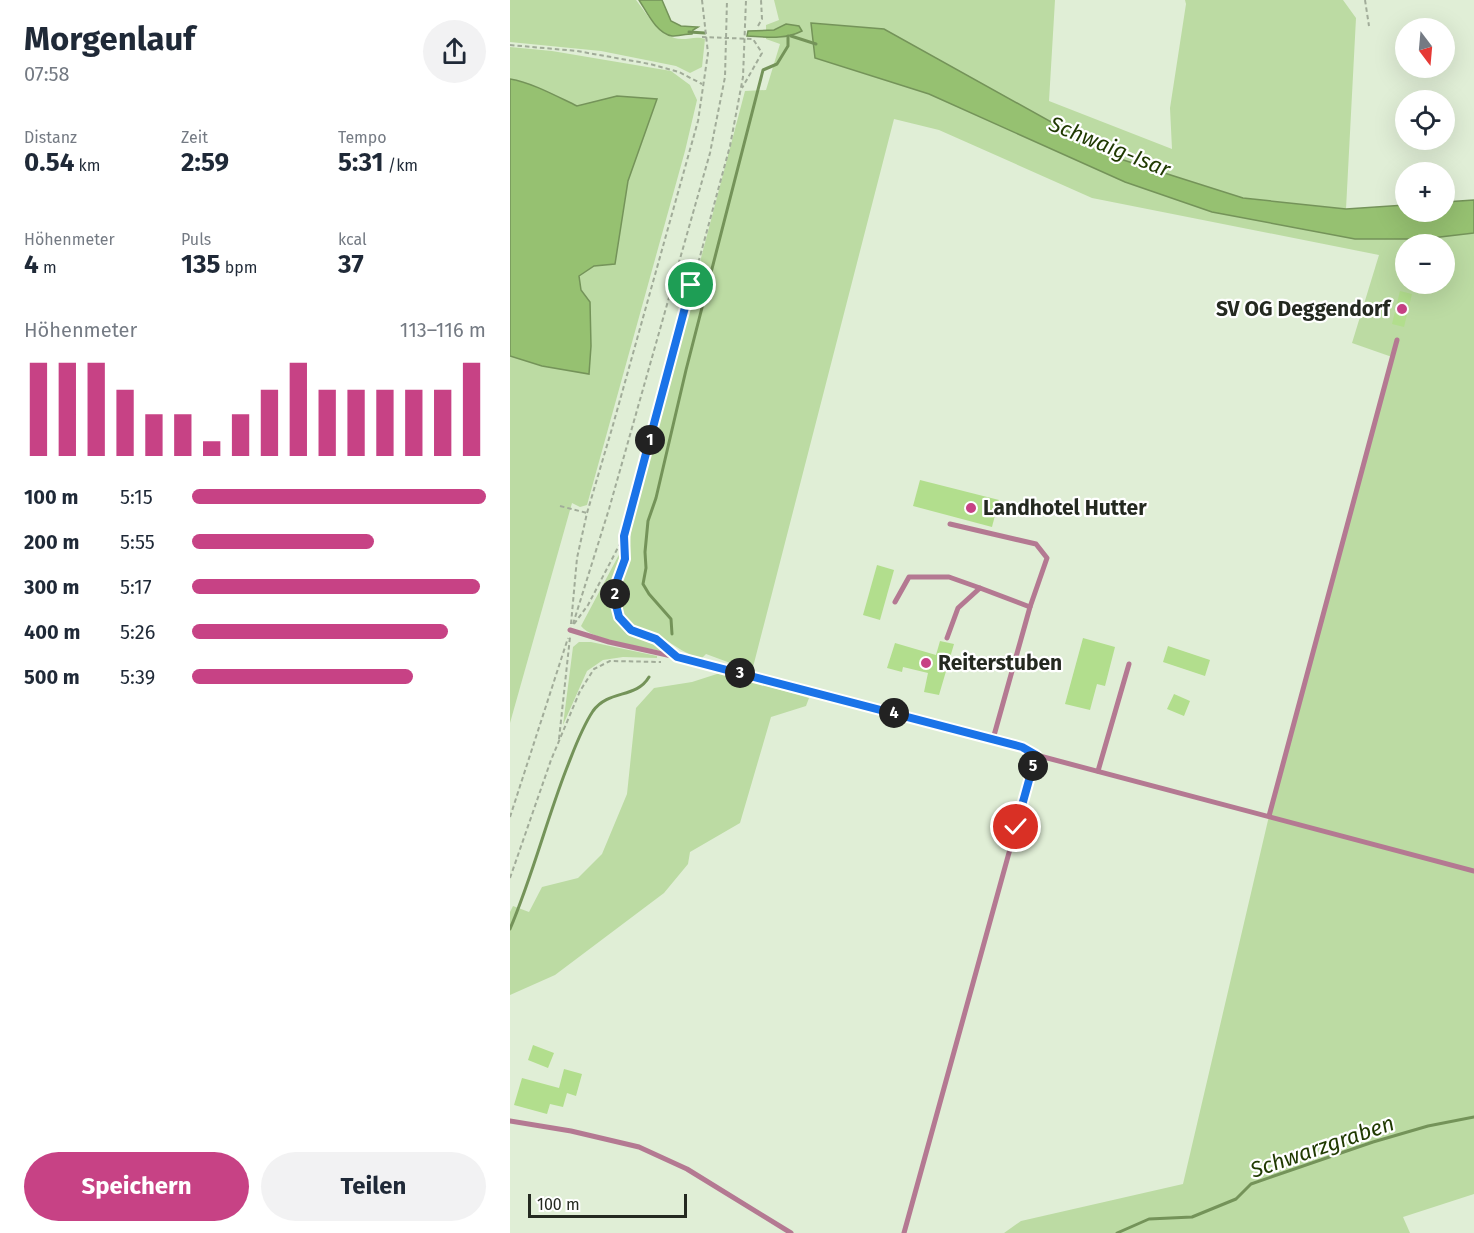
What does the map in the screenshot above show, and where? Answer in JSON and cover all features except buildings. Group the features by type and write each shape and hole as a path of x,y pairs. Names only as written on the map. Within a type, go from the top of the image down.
{"lane":[{"path":"1269,816 1397,340"},
{"path":"950,524 1036,544 1047,558 1030,607 993,739"},
{"path":"895,602 909,577 949,577 1030,607"},
{"path":"947,638 958,609 980,588"},
{"path":"570,630 609,642 677,657 993,739 1022,747 1036,755 1474,871"},
{"path":"1098,771 1129,664"},
{"path":"904,1233 1036,755"},
{"path":"510,1121 572,1131 639,1147 687,1169 791,1233"}],"path":[{"path":"570,630 577,558 587,513 698,121 708,53 702,0"},
{"path":"510,817 582,599 710,153 725,77 727,0"},
{"path":"677,657 656,639 631,630 619,617 615,601 617,581 625,559 624,536 730,146 743,77 746,0"},
{"path":"758,26 762,19 760,0"},
{"path":"1365,0 1369,26"},
{"path":"702,37 753,39 762,53 740,91"},
{"path":"510,45 577,51 650,64 680,72 703,85"},
{"path":"560,506 587,513"},
{"path":"510,878 551,760 579,692 594,669 610,661 656,663 677,657"}],"shaded area":[{"path":"510,0 636,0 655,25 668,35 682,39 705,39 702,67 690,73 676,66 601,51 510,42"},
{"path":"639,0 662,0 671,21 681,26 698,27 693,30 692,34 672,36 666,34 652,21"},
{"path":"774,0 1055,0 1049,101 1172,149 1170,108 1185,0 1343,0 1356,18 1346,209 1243,198 1114,157 884,29 812,23 815,58 929,94 1125,182 1212,212 1395,235 1395,294 1455,294 1455,235 1474,233 1474,1194 1403,1217 1410,1233 1004,1233 1021,1221 1183,1184 1269,816 1392,357 1352,343 1379,255 1092,198 939,130 894,119 752,671 706,654 701,659 630,623 623,616 620,608 619,590 629,553 632,520 745,91 766,90 780,44 766,39 766,25 779,20"},
{"path":"811,23 884,29 1114,157 1243,198 1346,209 1395,206 1395,222 1455,222 1455,201 1474,200 1474,233 1455,235 1395,234 1395,239 1355,239 1212,212 1125,182 929,94 815,58"},
{"path":"786,24 799,26 802,31 782,37 747,36 748,31 774,30"},
{"path":"510,47 552,51 671,71 690,85 697,100 587,505 580,507 572,503 510,723 510,356 542,366 589,373 579,276 594,266 615,264 628,181 657,99 617,96 577,106 510,79"},
{"path":"510,79 536,87 577,106 617,96 657,99 628,181 615,264 594,266 579,276 581,290 590,302 589,374 542,366 510,356"},
{"path":"622,549 611,591 613,613 625,628 661,648 661,651 606,639 581,626"},
{"path":"579,642 591,642 657,656 657,658 623,657 603,660 587,671 563,725 573,647"},
{"path":"720,673 809,698 806,706 771,717 740,823 690,852 688,864 664,893 555,975 510,995 510,912 513,906 529,912 542,887 578,878 602,854 627,794 636,708 654,688 692,682"}],"waterway":[{"name":"Schwaig-Isar","path":"689,32 705,33"},
{"path":"672,634 671,619 643,584 648,521 656,498 686,370 763,70 777,64 788,46 788,36"},
{"name":"Schwaig-Isar","path":"791,36 816,44"},
{"path":"510,929 566,770 589,718 599,704 614,696 630,692 644,684 649,677"},
{"name":"Schwarzgraben","path":"1117,1233 1149,1219 1192,1217 1236,1199 1251,1184 1373,1142 1428,1126 1474,1117"}],"place":[{"name":"SV OG Deggendorf","path":"1402,309"},
{"name":"Landhotel Hutter","path":"971,508"},
{"name":"Reiterstuben","path":"926,663"}],"route":[{"path":"691,285 624,536 625,559 617,581 615,601 619,617 631,630 656,639 677,657 1022,747 1036,755 1016,827"}]}
